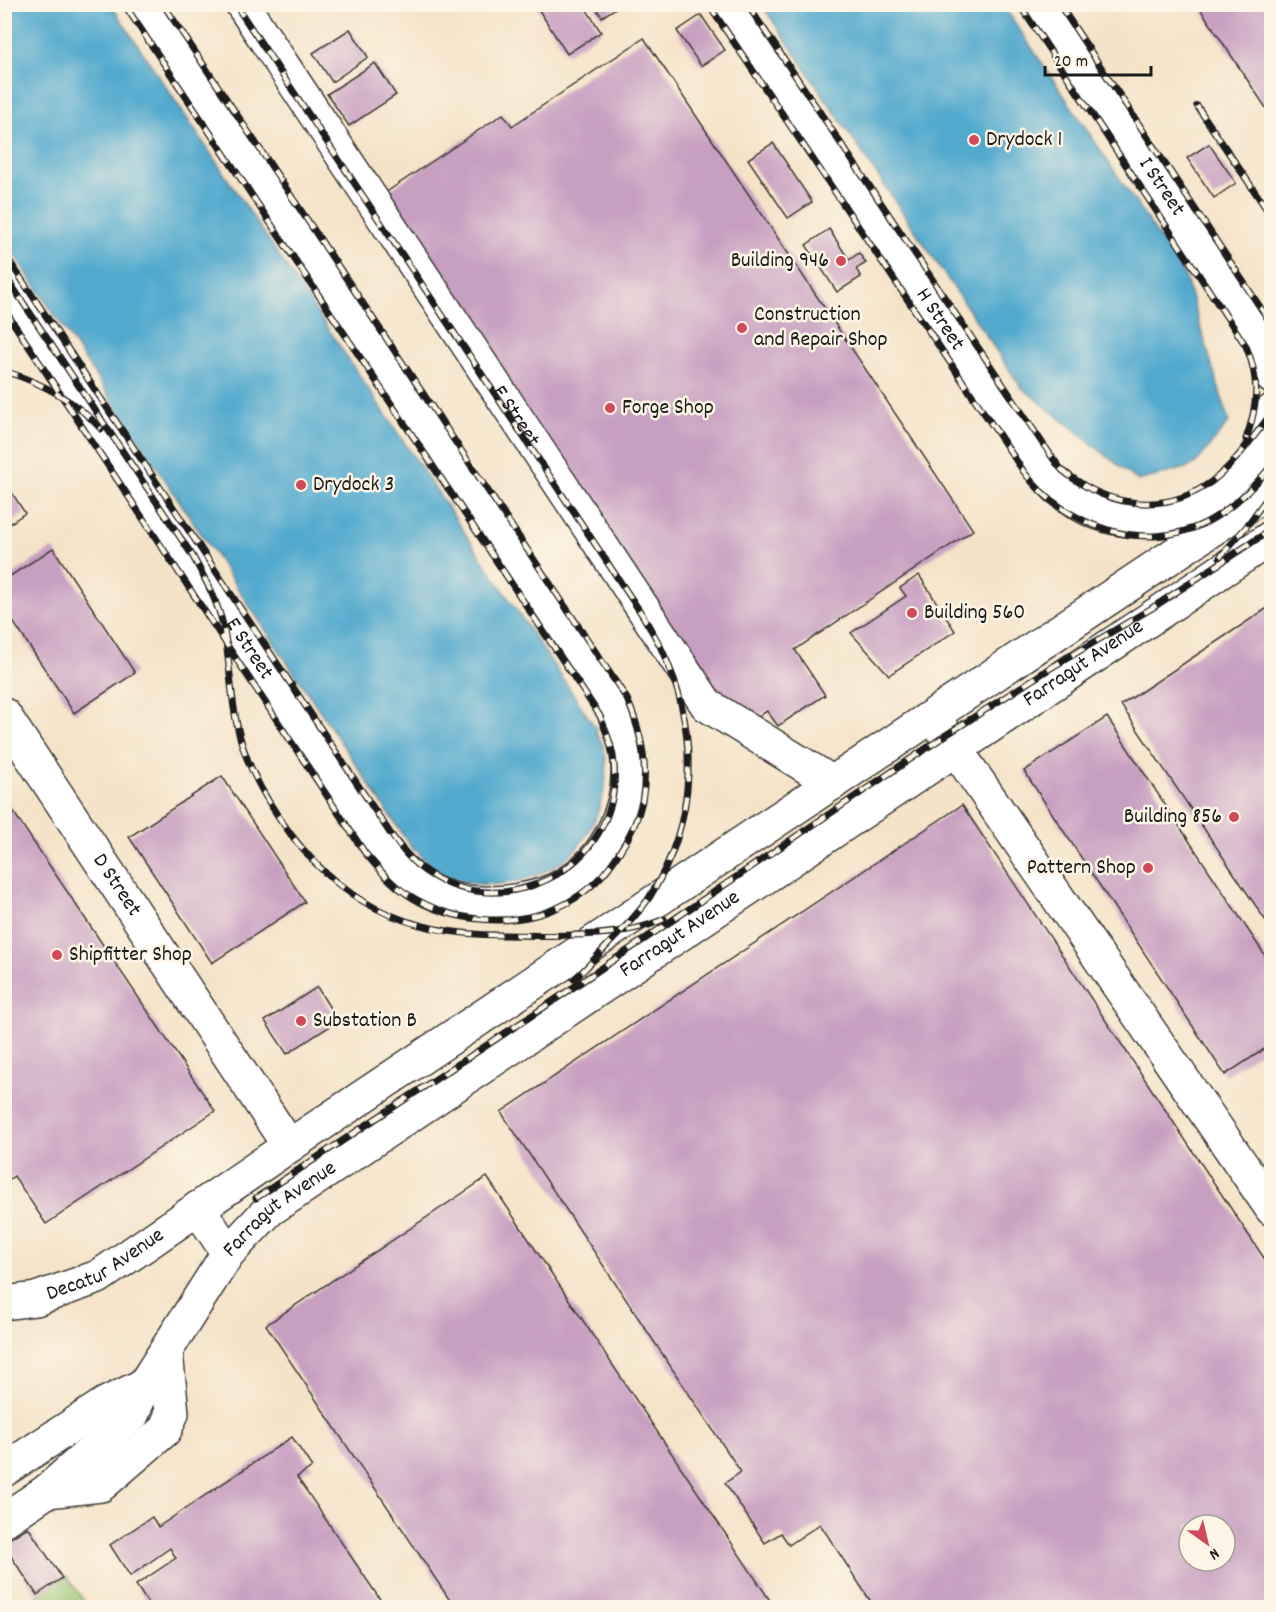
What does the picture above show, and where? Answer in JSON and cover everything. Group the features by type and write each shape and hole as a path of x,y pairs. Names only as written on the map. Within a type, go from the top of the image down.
{"street":[{"name":"E Street","path":"4,281 377,841 394,863 430,891 453,899 479,903 506,903 530,899 554,890 573,879 590,864 604,848 625,802 628,759 616,715 589,671 142,4"},
{"name":"F Street","path":"242,4 707,705 833,783"},
{"name":"H Street","path":"728,4 1028,450 1058,488 1101,514 1115,519 1151,522 1168,519 1208,504 1232,486 1259,481"},
{"name":"I Street","path":"1039,4 1254,325 1263,344 1272,377"},
{"path":"1259,481 1260,450 1268,432 1272,411"},
{"path":"1259,481 1272,439"},
{"name":"Farragut Avenue","path":"198,1208 933,716 1259,481"},
{"name":"Farragut Avenue","path":"4,1520 47,1491 132,1415 144,1385 228,1253 268,1209 1272,537"},
{"name":"D Street","path":"4,715 289,1146"},
{"path":"933,716 1272,1209"},
{"path":"198,1208 228,1253"},
{"name":"Decatur Avenue","path":"4,1303 36,1299 98,1277 198,1208"},
{"path":"47,1491 101,1485 165,1430 172,1413 166,1352"},
{"path":"4,1470 105,1404 144,1385"}],"green space":[{"path":"67,1576 88,1607 22,1607"},
{"path":"4,1592 22,1607 5,1607"}],"water":[{"name":"Drydock 3","path":"4,5 111,5 597,730 596,733 603,745 606,757 606,777 596,816 577,848 545,872 503,884 461,881 442,874 426,862 418,851 413,850 5,241"},
{"name":"Drydock 1","path":"762,5 1003,5 1185,276 1229,422 1197,462 1189,467 1138,481 1021,387"}],"building":[{"path":"535,4 583,4 601,32 567,54"},
{"path":"593,4 622,4 602,17"},
{"path":"1197,4 1272,4 1272,117"},
{"path":"701,15 725,50 701,66 677,31"},
{"path":"350,29 368,57 332,82 313,53"},
{"path":"644,38 973,530 795,650 825,695 778,726 767,711 752,721 736,717 722,695 715,700 379,197 503,114 512,126"},
{"path":"375,63 396,95 349,126 327,94"},
{"path":"773,143 812,202 788,218 748,159"},
{"path":"1209,144 1236,183 1214,198 1187,158"},
{"name":"Building 946","path":"829,229 849,260 859,253 866,263 856,269 861,277 837,292 806,245"},
{"path":"5,482 25,513 5,527"},
{"path":"53,548 135,673 74,713 4,608 4,580"},
{"name":"Building 560","path":"919,575 955,631 889,675 851,633 906,596 900,588"},
{"name":"Building 856","path":"1272,605 1272,930 1121,705"},
{"name":"Pattern Shop","path":"1107,717 1272,966 1272,1044 1225,1075 1024,771"},
{"path":"222,776 305,902 212,963 129,837"},
{"name":"Shipfitter Shop","path":"4,798 215,1111 46,1224 14,1176 4,1183"},
{"path":"962,805 1272,1270 1272,1608 875,1608 820,1524 789,1545 781,1533 765,1543 725,1483 741,1472 501,1112"},
{"name":"Substation B","path":"317,987 338,1021 287,1054 265,1021"},
{"path":"487,1177 775,1608 455,1608 266,1325"},
{"path":"292,1437 312,1467 297,1477 386,1608 151,1608 136,1585 176,1558 170,1548 130,1576 110,1545 152,1517 158,1527"},
{"path":"28,1527 62,1578 37,1595 4,1546 4,1542"}],"railway":[{"path":"4,253 390,833 409,858 449,884 483,892 517,890 549,879 577,860 598,833 611,801 614,764 609,740 600,716 124,4"},
{"path":"4,309 365,853 390,881 407,894 444,912 485,920 506,920 546,912 565,904 589,888 603,874 615,859 633,827 644,788 642,748 627,699 163,4"},
{"path":"235,4 643,616 659,644 674,679 687,742 688,774 685,806 677,838 665,868 644,905 574,979"},
{"path":"708,4 1024,472 1041,491 1061,507 1107,530 1132,535 1157,536 1183,532 1207,522 1234,504 1272,465"},
{"path":"747,4 1062,470 1085,486 1116,499 1148,503 1181,498 1220,475 1272,413"},
{"path":"1019,4 1246,346 1254,370 1256,392 1253,415 1246,439"},
{"path":"1059,4 1272,325"},
{"path":"1197,106 1272,217"},
{"path":"4,274 192,555 214,598 223,625 235,713 248,762 280,819 301,848 324,872 349,892 375,908 403,920 467,933 584,935 627,930 664,919"},
{"path":"4,371 31,381 69,401 101,429"},
{"path":"1220,557 1246,527 1272,491"},
{"path":"256,1198 531,1016 946,735 1049,669 1152,608 1272,529"}],"place":[{"name":"Drydock 1","path":"974,140"},
{"name":"Building 946","path":"841,261"},
{"name":"Construction and Repair Shop","path":"742,328"},
{"name":"Forge Shop","path":"610,408"},
{"name":"Drydock 3","path":"301,485"},
{"name":"Building 560","path":"912,613"},
{"name":"Building 856","path":"1234,817"},
{"name":"Pattern Shop","path":"1148,868"},
{"name":"Shipfitter Shop","path":"57,955"},
{"name":"Substation B","path":"301,1021"}]}
